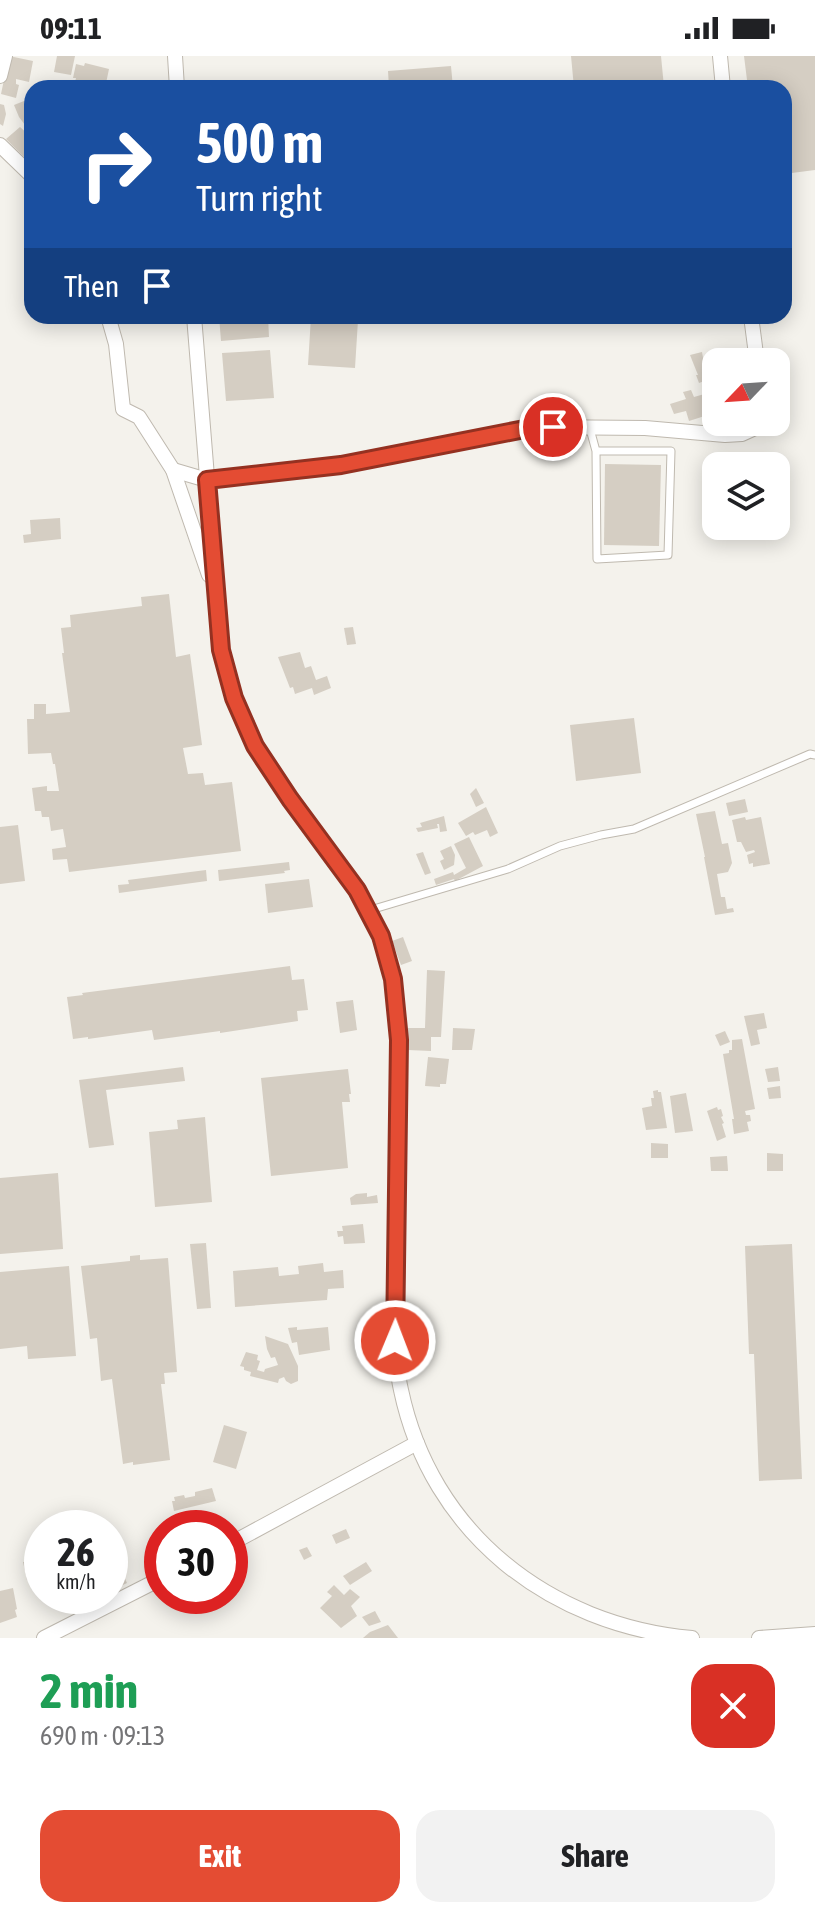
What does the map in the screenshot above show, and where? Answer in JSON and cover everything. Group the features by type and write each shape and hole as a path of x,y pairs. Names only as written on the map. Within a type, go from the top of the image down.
{"street":[{"path":"0,76 5,56"},
{"path":"175,56 176,80"},
{"path":"720,56 722,80"},
{"path":"0,145 24,168"},
{"path":"110,324 116,344 123,409 139,417 173,470 215,595"},
{"path":"195,324 215,595 221,650 234,698 255,746 357,890 381,936 393,979 399,1040 395,1341 401,1390 417,1443 436,1484 467,1528 515,1573 565,1604 612,1623 661,1635 692,1638"},
{"path":"752,324 755,348"},
{"path":"173,470 207,480 341,465 535,427 645,428 702,433"},
{"path":"248,1534 417,1443"},
{"path":"44,1638 144,1587"},
{"path":"759,1638 815,1634"}],"lane":[{"path":"590,429 596,451 597,559 668,555 671,451 596,451"},
{"path":"367,911 508,869 560,846 634,829 810,754 815,755"}],"building":[{"path":"9,56 33,61 29,80 16,79 19,85 16,98 1,94"},
{"path":"57,56 75,56 71,75 54,72"},
{"path":"571,56 661,56 663,80 573,80"},
{"path":"744,56 815,56 815,170 792,173 792,80 747,80"},
{"path":"85,63 109,69 107,80 76,80 73,78 76,64 84,66"},
{"path":"451,66 452,80 389,80 388,71"},
{"path":"24,101 24,124 19,117 14,105"},
{"path":"0,104 4,105 6,114 3,126 0,124"},
{"path":"20,127 24,131 24,157 6,139"},
{"path":"220,324 268,324 269,337 221,341"},
{"path":"311,324 358,324 355,368 308,365"},
{"path":"270,350 274,398 226,401 222,353"},
{"path":"702,352 702,382 699,383 690,355"},
{"path":"691,390 694,397 702,395 702,417 689,421 686,411 674,414 670,404 686,399 683,392"},
{"path":"605,464 661,465 659,546 604,545"},
{"path":"60,518 61,539 24,543 23,535 31,534 30,520"},
{"path":"169,594 176,657 190,654 202,745 183,748 188,774 203,773 205,785 232,782 241,851 69,872 67,859 53,860 52,849 66,847 63,829 51,831 49,817 42,817 41,811 35,811 32,788 47,786 47,791 59,791 51,753 28,754 27,719 34,719 34,704 46,704 46,714 70,712 61,628 71,627 70,615 142,606 141,597"},
{"path":"353,627 356,644 347,645 344,628"},
{"path":"300,652 305,668 311,666 316,680 327,676 331,688 314,695 312,688 295,694 278,657"},
{"path":"634,718 641,773 576,781 570,725"},
{"path":"476,788 484,803 476,807 470,794"},
{"path":"745,799 748,812 729,816 726,803"},
{"path":"486,807 498,833 490,837 487,830 466,836 458,823"},
{"path":"715,811 722,844 728,843 732,863 728,872 717,874 721,897 725,897 727,909 733,908 734,912 715,915 696,814"},
{"path":"444,816 447,831 440,832 437,824 438,828 418,832 416,828 422,827 420,823"},
{"path":"745,817 746,820 761,817 770,864 753,867 747,855 754,850 746,852 741,842 737,842 732,820"},
{"path":"18,825 25,881 0,884 0,827"},
{"path":"469,837 483,866 455,881 436,885 434,879 453,872 454,875 466,868 454,844"},
{"path":"451,846 455,855 454,865 444,870 440,851"},
{"path":"423,852 431,873 425,875 416,854"},
{"path":"289,862 290,870 285,873 219,881 218,870"},
{"path":"206,870 207,881 119,893 118,885 129,884 128,880"},
{"path":"309,879 313,907 268,913 265,884"},
{"path":"403,937 412,961 401,965 392,941"},
{"path":"290,966 292,980 304,979 308,1010 297,1011 298,1021 154,1040 152,1030 73,1039 67,997"},
{"path":"427,970 445,971 441,1037 431,1037 431,1051 408,1050 408,1028 425,1028"},
{"path":"353,1000 357,1030 340,1033 336,1002"},
{"path":"764,1013 767,1028 757,1030 760,1044 751,1046 744,1016"},
{"path":"453,1028 475,1029 472,1050 452,1050"},
{"path":"725,1031 730,1042 720,1046 715,1035"},
{"path":"742,1039 755,1109 745,1111 746,1115 750,1115 751,1121 747,1122 749,1131 734,1134 723,1054 732,1050 732,1040"},
{"path":"428,1057 449,1059 446,1084 440,1084 440,1087 425,1086"},
{"path":"183,1067 185,1081 106,1090 114,1145 89,1148 79,1080"},
{"path":"778,1067 780,1081 768,1082 765,1069"},
{"path":"348,1069 350,1102 342,1102 348,1168 271,1176 261,1078"},
{"path":"780,1086 781,1098 769,1099 767,1088"},
{"path":"653,1091 661,1092 667,1128 646,1130 642,1108 652,1106"},
{"path":"686,1093 693,1131 675,1133 670,1096"},
{"path":"717,1107 721,1109 726,1137 717,1141 707,1111"},
{"path":"205,1117 212,1202 155,1207 149,1132 178,1129 177,1120"},
{"path":"651,1143 668,1144 668,1158 651,1158"},
{"path":"767,1153 783,1154 783,1171 767,1171"},
{"path":"727,1156 728,1171 711,1171 710,1157"},
{"path":"58,1173 63,1249 0,1254 0,1178"},
{"path":"367,1193 367,1197 377,1195 378,1203 351,1205 350,1198"},
{"path":"363,1224 365,1243 344,1244 343,1236 338,1237 337,1231 343,1231 342,1226"},
{"path":"206,1243 211,1308 197,1309 190,1244"},
{"path":"792,1244 802,1479 759,1481 754,1354 749,1354 745,1246"},
{"path":"140,1255 140,1260 168,1258 177,1372 164,1373 165,1384 161,1384 170,1460 133,1465 133,1462 123,1464 112,1379 101,1381 97,1338 90,1339 81,1266 130,1261 130,1256"},
{"path":"323,1263 324,1272 343,1270 344,1288 328,1289 327,1300 235,1307 233,1271 278,1267 279,1276 299,1274 298,1266"},
{"path":"69,1266 76,1356 28,1359 27,1346 0,1349 0,1272"},
{"path":"297,1327 297,1330 328,1327 330,1350 299,1355 297,1342 292,1343 288,1328"},
{"path":"265,1336 288,1344 298,1366 298,1381 291,1384 284,1377 278,1383 250,1376 251,1372 240,1366 246,1352 258,1355 257,1370 264,1372 278,1365 275,1357 271,1358"},
{"path":"224,1425 247,1432 236,1469 213,1462"},
{"path":"212,1488 216,1501 174,1510 174,1497 195,1496 195,1492"},
{"path":"346,1529 350,1538 336,1544 332,1535"},
{"path":"307,1547 312,1556 304,1560 299,1550"},
{"path":"366,1562 372,1571 350,1585 343,1576"},
{"path":"334,1585 344,1595 350,1589 360,1597 351,1606 357,1616 341,1628 320,1608 332,1596 327,1592"},
{"path":"13,1588 17,1617 0,1623 0,1591"},
{"path":"375,1611 381,1622 369,1626 362,1617"},
{"path":"388,1625 398,1638 363,1638 370,1632"}],"route":[{"path":"395,1341 399,1040 393,979 381,936 357,890 255,746 234,698 221,650 207,480 310,470 535,427 553,427"}]}
